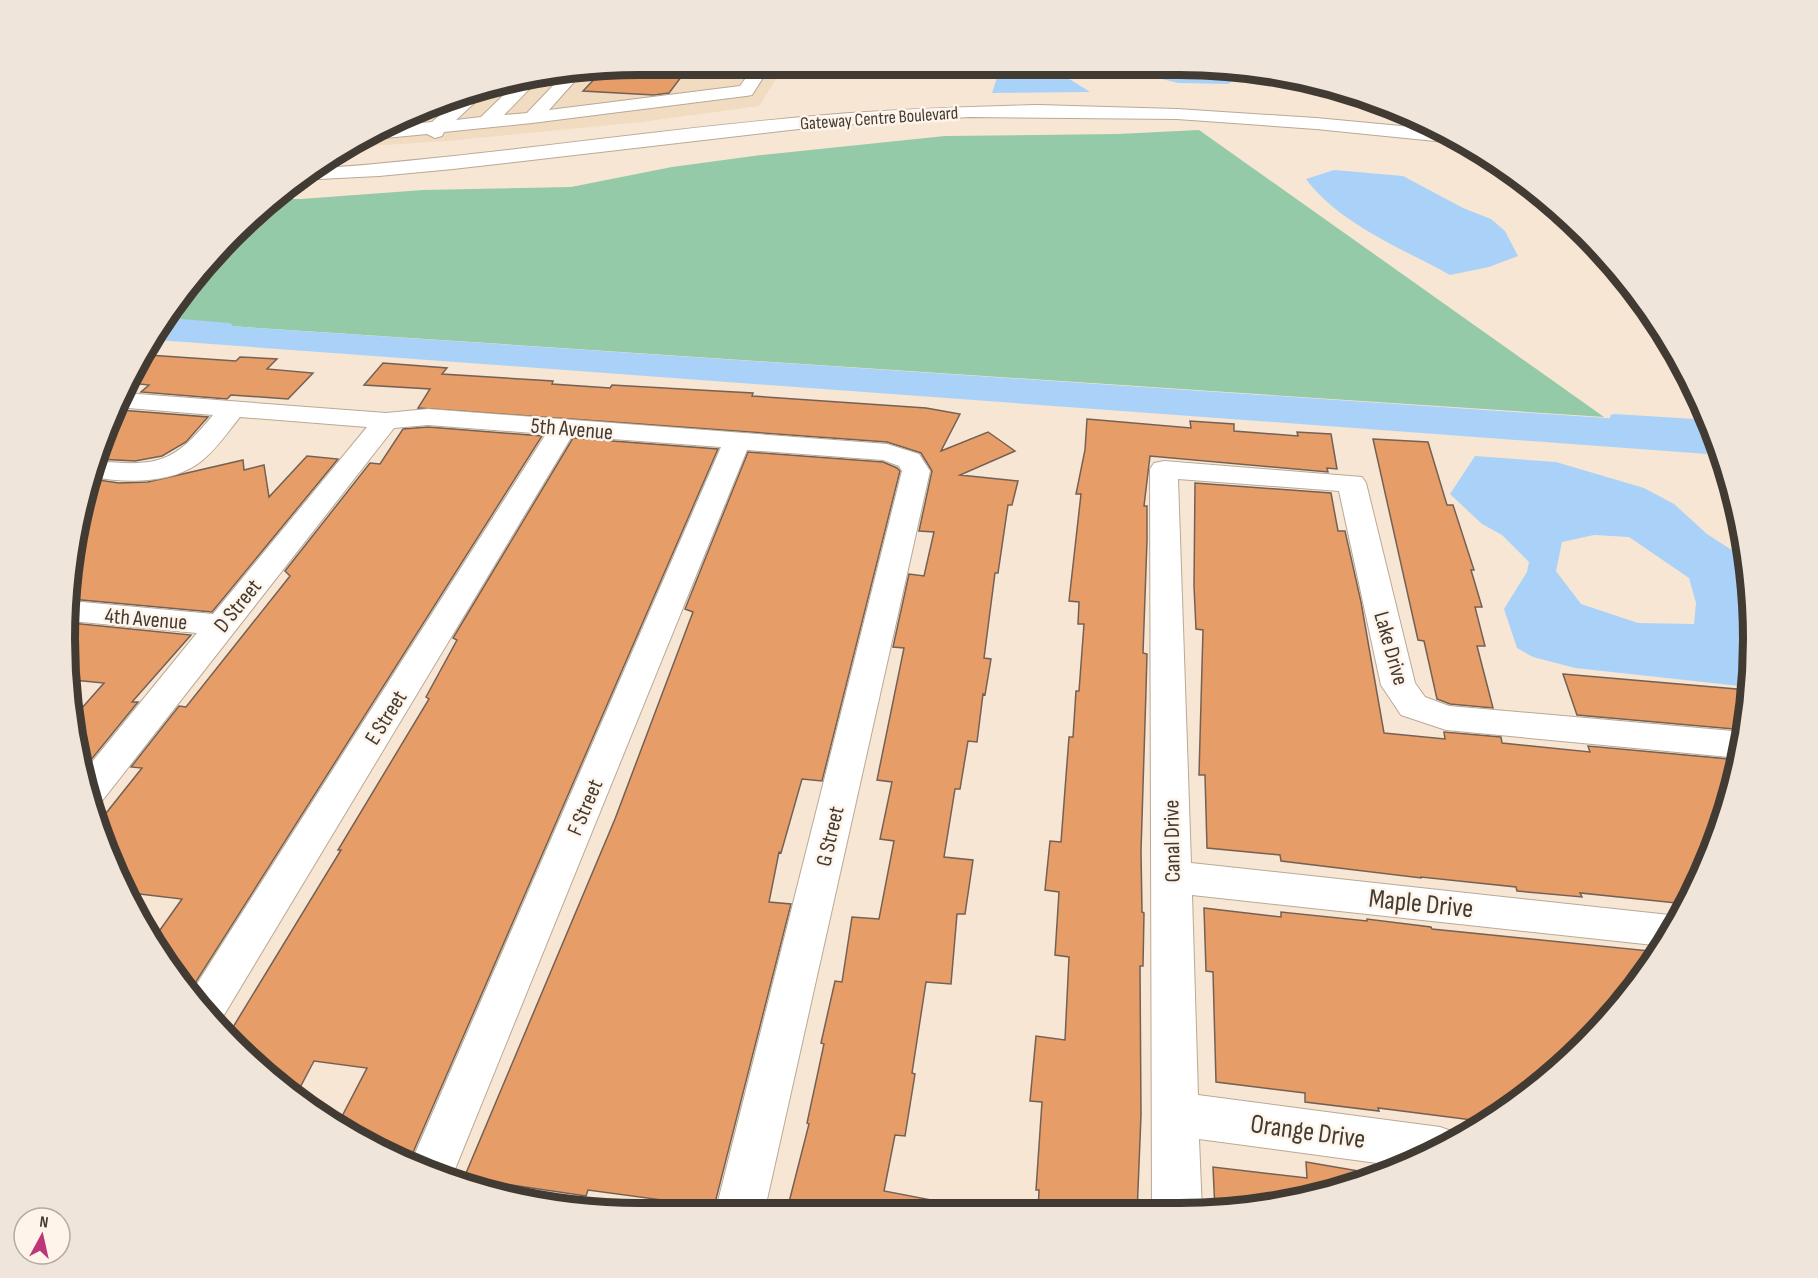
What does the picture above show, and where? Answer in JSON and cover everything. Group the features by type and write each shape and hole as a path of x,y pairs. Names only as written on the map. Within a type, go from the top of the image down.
{"street":[{"path":"746,91 756,75"},
{"path":"531,118 568,80"},
{"path":"486,123 521,88"},
{"path":"746,91 759,114"},
{"path":"399,129 486,123 746,91"},
{"name":"Gateway Centre Boulevard","path":"341,161 430,160 759,114 927,101 1074,99 1231,104 1397,119"},
{"path":"430,160 436,128 463,103"},
{"name":"Gateway Centre Boulevard","path":"322,173 825,120 969,112 1104,111 1208,115 1323,123 1431,134"},
{"name":"5th Avenue","path":"128,401 386,421 428,417 564,427 887,452 909,460"},
{"path":"101,470 132,472 165,467 187,458 233,409"},
{"name":"D Street","path":"93,781 386,421"},
{"name":"E Street","path":"209,1003 564,427"},
{"name":"F Street","path":"434,1164 737,441"},
{"name":"G Street","path":"743,1203 916,471 909,460"},
{"name":"Lake Drive","path":"1164,469 1352,483 1398,685 1413,706 1446,718 1733,744"},
{"name":"Canal Drive","path":"1164,469 1177,1203"},
{"name":"4th Avenue","path":"76,611 221,625"},
{"name":"Maple Drive","path":"1171,877 1662,929"},
{"name":"Orange Drive","path":"1175,1114 1424,1147"}],"shaded area":[{"path":"779,75 759,106 641,122 447,141 366,146 423,118 458,105 529,86 602,76"}],"green space":[{"path":"1199,130 1604,417 173,322 215,267 240,240 287,199 423,190 571,187 672,167 761,155 945,136 1118,134"}],"water":[{"path":"998,75 1063,75 1090,92 992,93"},
{"path":"1146,75 1237,78 1228,84 1178,83"},
{"path":"1334,170 1403,176 1463,208 1491,219 1505,231 1518,256 1489,267 1450,275 1353,222 1319,195 1306,179"},
{"path":"173,322 1700,424 1712,454 161,340"},
{"path":"1475,456 1556,462 1644,488 1674,504 1707,534 1736,553 1742,602 1741,686 1575,668 1533,657 1517,648 1504,609 1527,572 1529,562 1502,535 1482,524 1450,494","holes":["1594,535 1629,537 1689,578 1696,603 1694,624 1638,623 1581,604 1556,571 1562,542"]}],"building":[{"path":"683,75 669,93 654,95 583,91 597,77"},
{"path":"152,355 236,361 240,357 277,359 267,369 313,373 288,399 231,395 227,399 141,392 149,385 136,384"},
{"path":"383,363 447,368 442,374 553,381 552,384 753,393 752,396 926,408 960,414 941,451 988,432 1015,451 960,475 1018,481 1012,505 1008,505 998,573 995,573 984,658 991,659 985,695 983,694 977,742 968,741 960,789 955,789 944,857 973,860 965,914 957,914 951,984 926,982 905,1136 895,1135 884,1191 942,1203 789,1203 809,1124 807,1123 824,1044 821,1043 835,981 842,982 852,917 879,919 894,841 880,839 892,782 877,780 904,648 893,647 909,574 924,576 934,532 919,531 932,471 921,453 887,442 418,408 430,389 364,385"},
{"path":"124,410 208,417 186,442 162,456 135,461 105,459"},
{"path":"1087,419 1191,428 1190,421 1234,424 1234,431 1298,436 1297,432 1331,434 1337,469 1327,468 1328,472 1150,456 1144,506 1147,506 1147,540 1143,653 1147,654 1141,851 1142,912 1144,913 1143,966 1140,966 1141,1115 1137,1203 1038,1203 1039,1190 1036,1190 1042,1102 1030,1101 1036,1036 1065,1040 1069,957 1055,955 1059,892 1045,890 1050,841 1061,842 1069,737 1073,737 1076,691 1079,691 1084,624 1078,624 1079,602 1069,601 1081,494 1076,494 1085,450"},
{"path":"428,427 542,436 194,985 158,933 182,899 136,894 118,855 104,816 142,768 131,767 179,706 186,707 290,576 285,571 370,463 380,464 403,429"},
{"path":"573,438 718,449 412,1155 341,1117 367,1068 314,1061 299,1089 267,1063 232,1029 341,850 338,850 429,699 426,697 457,640 453,638"},
{"path":"1373,439 1428,442 1447,505 1453,505 1474,570 1471,570 1482,607 1475,607 1485,646 1477,646 1493,708 1450,704 1437,699 1424,641 1418,640"},
{"path":"748,452 883,462 900,471 822,781 802,779 781,853 779,852 769,902 791,904 715,1203 684,1203 588,1190 586,1196 483,1181 465,1175 615,819 693,612 685,609"},
{"path":"307,456 338,459 212,612 76,599 86,529 98,480 119,483 148,482 243,460 244,470 264,465 269,497"},
{"path":"1195,483 1331,493 1338,531 1345,531 1361,602 1384,733 1445,739 1444,732 1501,737 1502,743 1590,752 1588,746 1730,759 1713,820 1700,855 1677,903 1580,893 1582,897 1517,891 1516,887 1281,861 1280,855 1207,848 1205,775 1199,775 1203,630 1196,629"},
{"path":"75,623 191,635 132,702 138,702 89,761 80,711 104,683 76,680"},
{"path":"1563,674 1741,689 1735,729 1577,715"},
{"path":"1204,908 1281,917 1281,912 1367,921 1367,919 1431,927 1432,929 1649,951 1603,1011 1578,1038 1522,1086 1472,1120 1378,1108 1379,1111 1305,1102 1305,1093 1216,1082 1213,972 1206,971"},
{"path":"1306,1162 1363,1172 1289,1192 1215,1202 1213,1167 1307,1178"}],"waterway":[{"path":"173,321 229,326"},
{"path":"1614,418 1700,423"}]}
